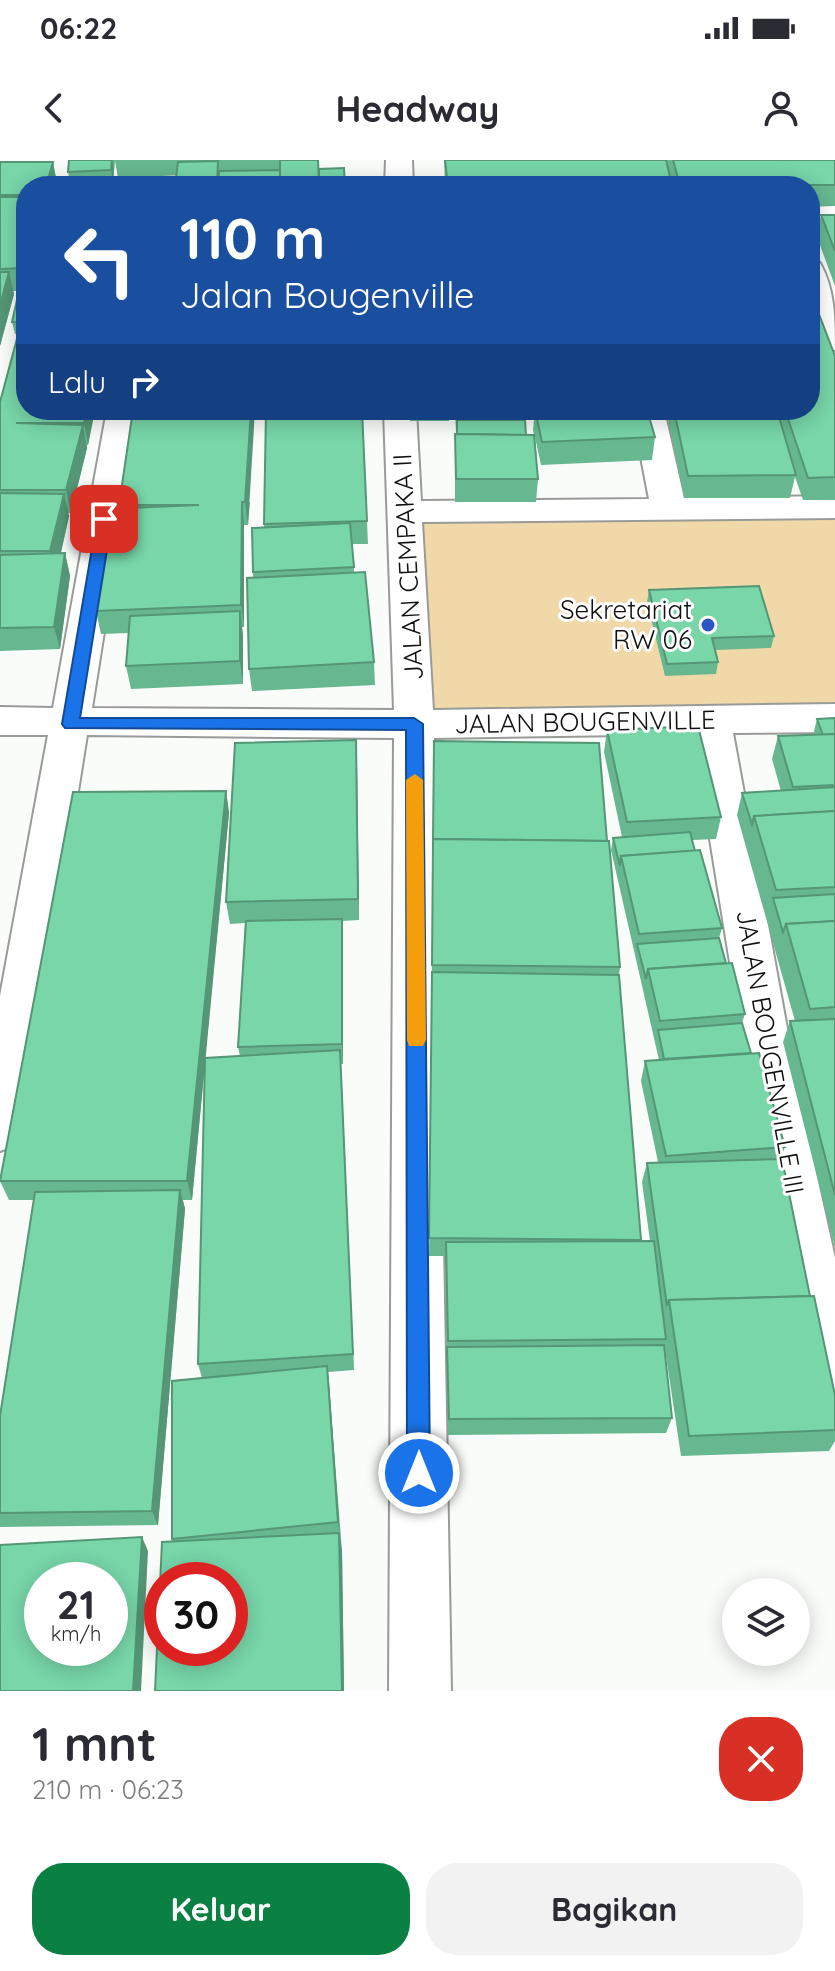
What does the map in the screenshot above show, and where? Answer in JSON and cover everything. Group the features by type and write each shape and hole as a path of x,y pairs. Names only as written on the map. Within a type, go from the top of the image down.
{"street":[{"path":"820,298 835,341"},
{"path":"0,1130 121,420"},
{"name":"JALAN CEMPAKA II","path":"401,420 414,724 420,1691"},
{"path":"650,420 669,510"},
{"path":"406,512 835,507"},
{"name":"JALAN BOUGENVILLE","path":"0,721 71,724 414,724 835,718"},
{"name":"JALAN BOUGENVILLE III","path":"711,721 777,1105 835,1381"}],"shaded area":[{"path":"835,507 835,718 414,724 406,512"}],"building":[{"path":"69,160 112,160 111,170 68,172"},
{"path":"280,160 318,160 319,176 280,176"},
{"path":"445,160 666,160 670,176 447,176"},
{"path":"673,160 835,160 835,185 820,185 820,176 677,176"},
{"path":"218,161 217,176 176,176 178,162"},
{"path":"0,162 53,162 49,176 16,176 16,195 0,195"},
{"path":"344,168 344,176 319,176 319,169"},
{"path":"280,170 280,176 219,176 219,171"},
{"path":"0,197 16,197 16,268 0,269"},
{"path":"821,215 835,215 835,251"},
{"path":"0,272 9,272 0,305"},
{"path":"820,317 835,356 835,477 808,478 788,420 820,420"},
{"path":"16,342 16,420 84,420 84,423 16,423 83,425 66,490 0,490 0,402"},
{"path":"132,420 250,420 245,502 242,502 241,605 96,611 105,509 199,505 119,505"},
{"path":"266,420 362,420 367,521 264,524"},
{"path":"457,420 525,420 526,435 457,434"},
{"path":"537,420 650,420 655,437 542,442"},
{"path":"676,420 780,420 796,475 688,476"},
{"path":"455,434 534,435 538,479 456,479"},
{"path":"0,493 64,494 50,551 0,551"},
{"path":"350,523 354,567 253,572 252,528"},
{"path":"65,553 54,627 0,628 0,555"},
{"path":"365,572 374,662 249,669 247,578"},
{"name":"Sekretariat RW 06","path":"759,586 774,636 712,638 718,662 667,664 649,590"},
{"path":"240,611 240,661 126,666 130,616"},
{"path":"835,718 835,734 823,735 817,719"},
{"path":"698,726 721,817 627,822 607,730"},
{"path":"835,734 835,785 793,787 778,736"},
{"path":"356,740 358,899 226,902 235,743"},
{"path":"434,741 599,743 607,841 433,839"},
{"path":"835,787 835,811 754,816 752,824 742,793"},
{"path":"226,791 187,1181 0,1181 73,792"},
{"path":"835,811 835,887 776,890 754,816"},
{"path":"690,832 695,851 621,856 620,866 613,838"},
{"path":"433,839 609,841 620,967 432,965"},
{"path":"700,850 722,928 639,934 621,856"},
{"path":"835,894 835,921 786,924 783,932 773,898"},
{"path":"342,919 342,1044 238,1047 246,921"},
{"path":"835,921 835,1007 810,1009 786,924"},
{"path":"719,938 726,963 648,969 646,979 637,944"},
{"path":"732,963 745,1014 660,1021 648,969"},
{"path":"432,972 619,975 641,1240 429,1238"},
{"path":"835,1019 835,1195 790,1021"},
{"path":"742,1023 751,1053 664,1059 658,1030"},
{"path":"340,1050 353,1354 198,1364 205,1058"},
{"path":"759,1053 785,1147 666,1156 645,1061"},
{"path":"782,1159 810,1296 669,1300 667,1306 647,1163"},
{"path":"180,1190 152,1511 0,1513 0,1416 35,1192"},
{"path":"654,1241 666,1339 448,1341 446,1242"},
{"path":"814,1296 835,1395 835,1430 689,1436 669,1300"},
{"path":"664,1345 672,1418 449,1419 447,1347"},
{"path":"327,1366 338,1522 172,1539 172,1381"},
{"path":"339,1533 342,1691 155,1691 156,1666 248,1666 248,1562 161,1562 162,1542"},
{"path":"142,1537 133,1691 0,1691 0,1545"}],"slow traffic":[{"path":"415,780 416,1040"}],"place":[{"name":"Sekretariat RW 06","path":"708,625"}],"route":[{"path":"104,519 71,724 414,724 419,1473"}]}
